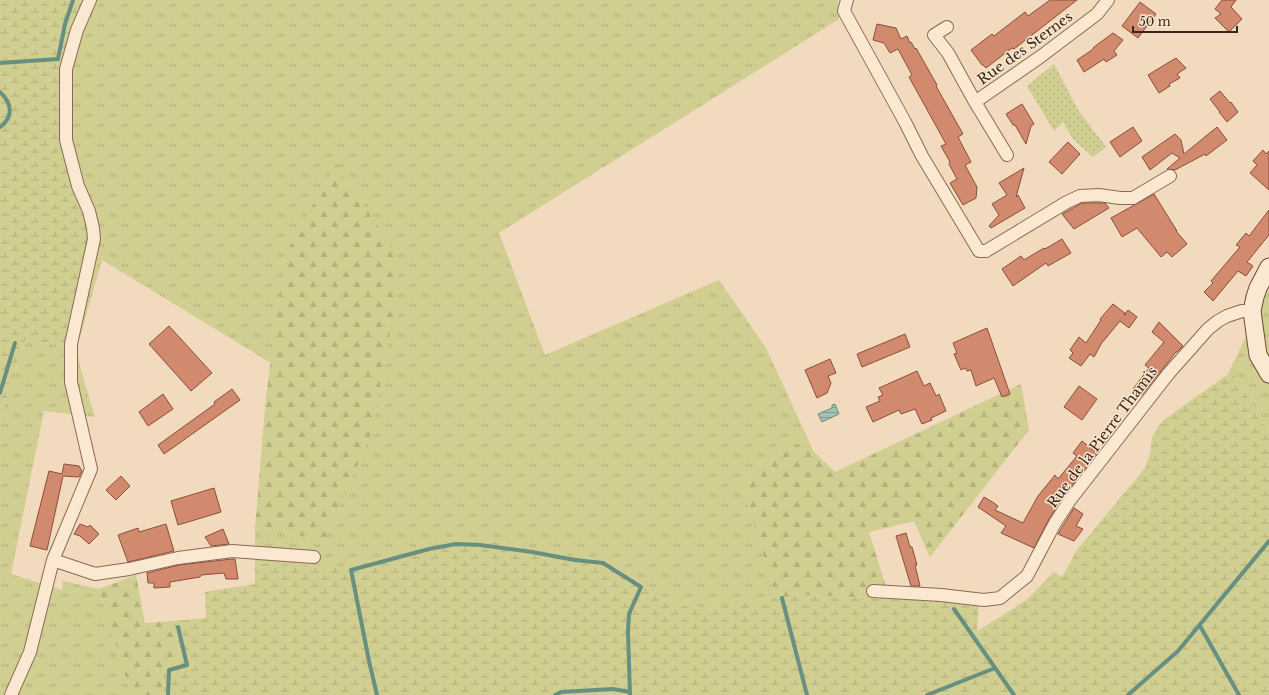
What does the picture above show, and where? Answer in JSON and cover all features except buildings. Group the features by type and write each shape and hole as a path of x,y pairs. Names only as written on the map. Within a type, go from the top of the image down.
{"main road":[{"path":"1269,267 1258,288 1252,311 1258,355 1269,374"}],"street":[{"path":"11,695 30,652 53,560 91,469 70,382 71,344 94,239 89,211 78,186 66,140 66,68 76,30 90,0"},
{"name":"Rue des Sternes","path":"975,102 1040,57 1096,14 1108,0"},
{"path":"845,5 922,156 979,251 986,251 1067,202 1080,196 1133,198 1170,176"},
{"name":"Rue des Sternes","path":"947,27 934,35 948,53 1007,155"},
{"name":"Rue de la Pierre Thamis","path":"874,591 941,595 984,600 1000,598 1027,576 1055,523 1070,500 1169,373 1208,329 1218,321 1242,311 1252,311"},
{"path":"53,560 95,574 129,569 178,558 232,551 314,557"}],"green space":[{"path":"0,0 81,0 73,22 66,58 73,188 90,233 64,346 25,340 0,419"},
{"path":"81,0 838,0 839,19 499,233 545,355 719,280 766,348 808,439 761,464 742,485 777,599 704,609 686,606 663,600 655,596 640,583 605,561 584,559 498,542 460,541 347,567 255,563 255,528 324,540 284,257 271,363 102,260 77,347 80,367 95,417 44,411 11,574 62,590 63,581 99,589 131,695 0,695 0,419 25,340 64,346 73,188 66,58 73,22"},
{"path":"1054,64 1078,110 1106,147 1093,157 1073,139 1063,122 1054,131 1027,86"},
{"path":"336,164 395,252 393,317 371,435 324,540 255,528 266,397 284,257"},
{"path":"1269,288 1269,432 1238,377 1228,374"},
{"path":"1228,374 1238,377 1269,432 1269,695 163,695 164,669 181,662 173,621 206,618 205,592 255,584 255,563 347,567 460,541 498,542 584,559 605,561 640,583 663,600 704,609 798,595 979,603 977,631 1027,599 1054,572 1062,577 1077,550 1145,468 1150,454 1152,438 1159,425 1165,419"},
{"path":"1021,384 1029,430 930,557 914,521 869,532 890,599 798,595 777,599 742,485 761,464 808,439 813,451 835,472"},
{"path":"136,575 145,623 173,621 181,662 164,669 163,695 131,695 99,589"}],"shaded area":[{"path":"835,404 839,414 822,422 818,414 832,408 832,405"}],"waterway":[{"path":"0,63 58,59 65,24 73,0"},
{"path":"0,92 7,101 10,110 8,119 0,127"},
{"path":"0,393 15,343"},
{"path":"1128,695 1178,651 1269,541"},
{"path":"377,695 351,570 429,549 456,544 480,545 603,563 641,587 629,614 628,632 630,695"},
{"path":"782,598 807,695"},
{"path":"954,609 1014,695"},
{"path":"1200,626 1239,695"},
{"path":"168,695 169,670 187,665 178,627"},
{"path":"927,695 995,668"},
{"path":"555,695 561,692 613,689 630,692"}]}
